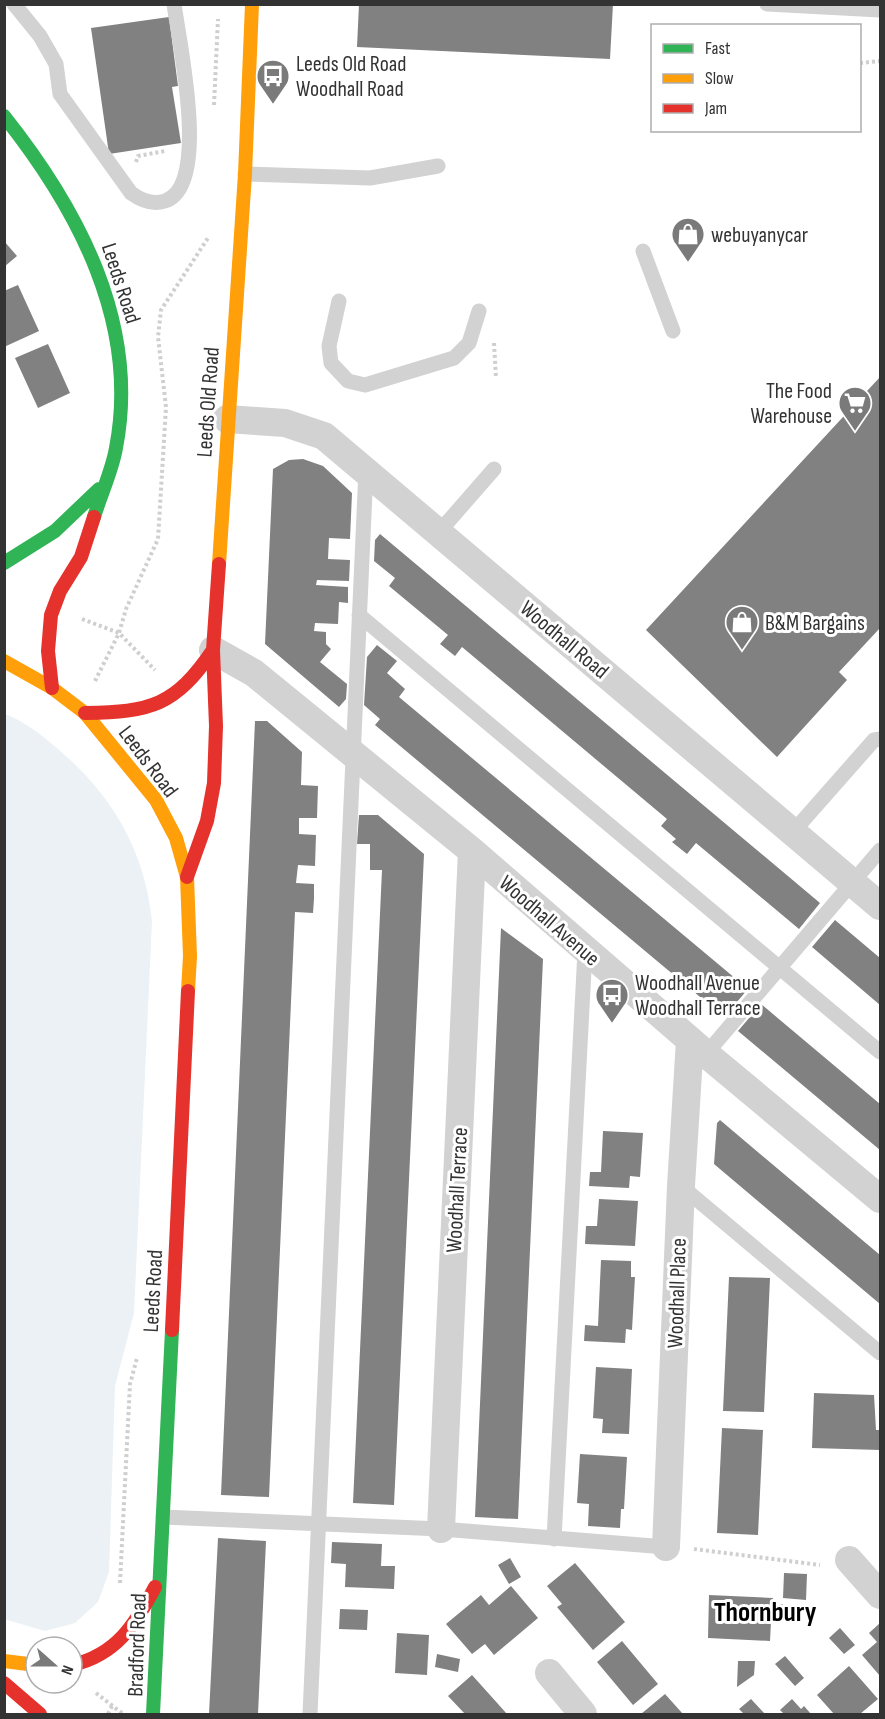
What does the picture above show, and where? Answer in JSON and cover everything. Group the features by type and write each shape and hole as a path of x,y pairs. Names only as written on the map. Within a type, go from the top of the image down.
{"main road":[{"name":"Leeds Old Road","path":"213,650 245,174 252,4"},
{"name":"Leeds Road","path":"4,116 70,208 103,279 119,344 122,395 117,447 82,554 52,607 46,651 52,688"},
{"name":"Leeds Road","path":"4,563 30,551 61,529 104,484"},
{"name":"Leeds Road","path":"187,877 203,837 211,801 215,728 213,650"},
{"path":"81,710 132,713 153,708 185,686 201,670 213,650"},
{"name":"Leeds Road","path":"4,661 52,688 81,710 156,800 176,837 187,877 190,956 159,1577 128,1634 110,1651 93,1661 84,1663"},
{"name":"Bradford Road","path":"153,1714 159,1577"},
{"path":"4,1660 24,1663"},
{"path":"4,1683 40,1714"}],"street":[{"name":"Woodhall Road","path":"227,419 285,423 324,436 880,906"},
{"name":"Woodhall Avenue","path":"213,650 254,674 352,753 472,852 585,951 880,1199"},
{"name":"Woodhall Terrace","path":"441,1529 472,852"},
{"name":"Woodhall Place","path":"666,1547 681,1186 698,1047"},
{"path":"853,1564 880,1595"},
{"path":"549,1673 583,1714"}],"lane":[{"path":"14,4 40,36 56,64 60,94 132,193 146,202 154,203 170,199 183,188 186,180 189,105 174,4"},
{"path":"767,4 860,7 880,10"},
{"path":"245,174 370,178 438,165"},
{"path":"644,251 673,331"},
{"path":"339,302 329,346 331,363 348,381 365,385 454,358 470,343 479,311"},
{"path":"439,532 494,469"},
{"path":"310,1714 366,470"},
{"path":"359,615 880,1052"},
{"path":"792,832 874,740 880,739"},
{"path":"698,1047 780,967 880,850"},
{"path":"554,1539 585,951"},
{"path":"681,1186 880,1353"},
{"path":"163,1517 441,1529 666,1547"}],"path":[{"path":"214,107 216,26"},
{"path":"861,63 880,61"},
{"path":"122,181 132,173 138,156 188,147"},
{"path":"81,710 97,679 158,539 166,407 160,362 160,320 164,303 209,235"},
{"path":"119,1593 130,1384 139,1351"},
{"path":"666,1547 853,1564"},
{"path":"108,1714 112,1706 123,1714"}],"shaded area":[{"path":"5,714 30,727 46,739 68,758 101,793 126,832 135,852 143,874 152,921 134,1313 115,1386 109,1572 98,1602 75,1623 45,1631 4,1619"}],"building":[{"path":"359,4 613,4 610,59 357,47"},
{"path":"169,17 178,86 172,87 181,143 109,154 91,28"},
{"path":"4,241 17,256 4,267"},
{"path":"18,285 39,331 4,347 4,291"},
{"path":"48,344 70,393 38,408 15,358"},
{"path":"880,377 880,628 839,672 847,680 777,757 646,630"},
{"path":"303,459 323,466 352,493 350,539 329,538 328,559 350,560 349,581 317,580 316,585 348,587 348,603 339,602 338,624 315,623 314,631 326,632 326,644 331,649 320,662 347,684 346,699 339,707 265,644 273,469 289,460"},
{"path":"380,534 820,903 799,929 696,843 687,854 672,842 676,839 661,826 667,819 462,647 455,656 440,644 448,635 389,586 395,578 374,561 375,540"},
{"path":"377,645 397,661 387,673 405,689 399,697 748,989 724,1017 375,725 380,719 364,705 367,657"},
{"path":"255,721 267,721 302,752 301,785 318,786 317,818 299,818 299,834 316,835 315,866 298,865 296,883 314,884 314,899 313,913 295,912 269,1497 221,1495"},
{"path":"359,815 378,815 424,854 394,1505 353,1503 382,870 370,870 370,844 357,844"},
{"path":"835,920 880,958 880,1005 812,947"},
{"path":"501,928 543,959 518,1519 475,1517"},
{"path":"761,1004 880,1104 880,1150 738,1031"},
{"path":"720,1120 880,1255 880,1304 714,1164 717,1123"},
{"path":"603,1131 643,1133 640,1177 630,1176 629,1188 589,1186 590,1172 601,1172"},
{"path":"599,1199 638,1201 635,1246 585,1244 586,1226 597,1226"},
{"path":"601,1260 631,1261 631,1277 635,1277 632,1330 626,1329 625,1343 584,1341 585,1325 598,1326"},
{"path":"729,1277 770,1278 764,1412 723,1411"},
{"path":"596,1367 632,1369 629,1434 602,1433 603,1419 593,1418"},
{"path":"814,1393 874,1395 876,1430 880,1430 880,1450 812,1448"},
{"path":"722,1428 763,1430 758,1535 717,1533"},
{"path":"580,1454 627,1457 624,1509 621,1509 620,1528 588,1526 589,1504 577,1503"},
{"path":"218,1538 266,1541 258,1714 209,1714"},
{"path":"332,1542 382,1544 381,1566 395,1566 394,1589 345,1587 346,1564 331,1563"},
{"path":"510,1558 521,1577 509,1584 498,1565"},
{"path":"575,1563 625,1622 593,1650 557,1607 562,1604 547,1586"},
{"path":"784,1573 807,1574 806,1600 783,1598"},
{"path":"511,1586 538,1618 494,1655 485,1644 472,1654 446,1624 481,1595 489,1605"},
{"path":"709,1595 773,1598 772,1604 783,1604 782,1622 771,1621 770,1641 708,1638"},
{"path":"340,1609 368,1610 367,1630 339,1629"},
{"path":"880,1623 880,1676 862,1655 877,1642 869,1633"},
{"path":"840,1628 855,1645 844,1654 829,1638"},
{"path":"397,1633 429,1635 427,1675 395,1673"},
{"path":"622,1641 658,1684 633,1705 597,1662"},
{"path":"437,1654 460,1659 458,1672 435,1667"},
{"path":"785,1656 804,1678 795,1686 775,1664"},
{"path":"738,1661 755,1661 754,1675 737,1687"},
{"path":"849,1666 878,1699 860,1714 834,1714 817,1695"},
{"path":"472,1675 507,1714 465,1714 448,1696"},
{"path":"665,1694 683,1714 641,1714"},
{"path":"751,1699 765,1714 744,1714 739,1709"},
{"path":"792,1699 801,1709 804,1706 811,1714 784,1714 780,1710"}],"traffic: fast":[{"path":"4,116 56,190 78,229 97,270 111,313 119,357 121,402 114,457 94,517"},
{"path":"4,563 55,531 99,489"},
{"path":"153,1714 172,1330"}],"traffic: slow":[{"path":"219,564 245,174 252,4"},
{"path":"4,661 52,688 85,713 156,800 176,838 187,877 190,956 188,991"},
{"path":"4,1661 24,1664"}],"traffic: jam":[{"path":"52,688 48,651 51,615 60,591 81,557 94,517"},
{"path":"187,877 207,821 214,783 216,726 213,650 219,564"},
{"path":"85,713 128,711 160,702 186,683 213,650"},
{"path":"172,1330 188,991"},
{"path":"84,1661 101,1654 112,1646 132,1626 155,1587"},
{"path":"4,1683 40,1714"}],"place":[{"name":"Leeds Old Road Woodhall Road","path":"273,105"},
{"name":"webuyanycar","path":"688,263"},
{"name":"The Food Warehouse","path":"855,432"},
{"name":"B&M Bargains","path":"742,651"},
{"name":"Woodhall Avenue Woodhall Terrace","path":"612,1024"}],"district":[{"name":"Thornbury","path":"765,1611"}]}
